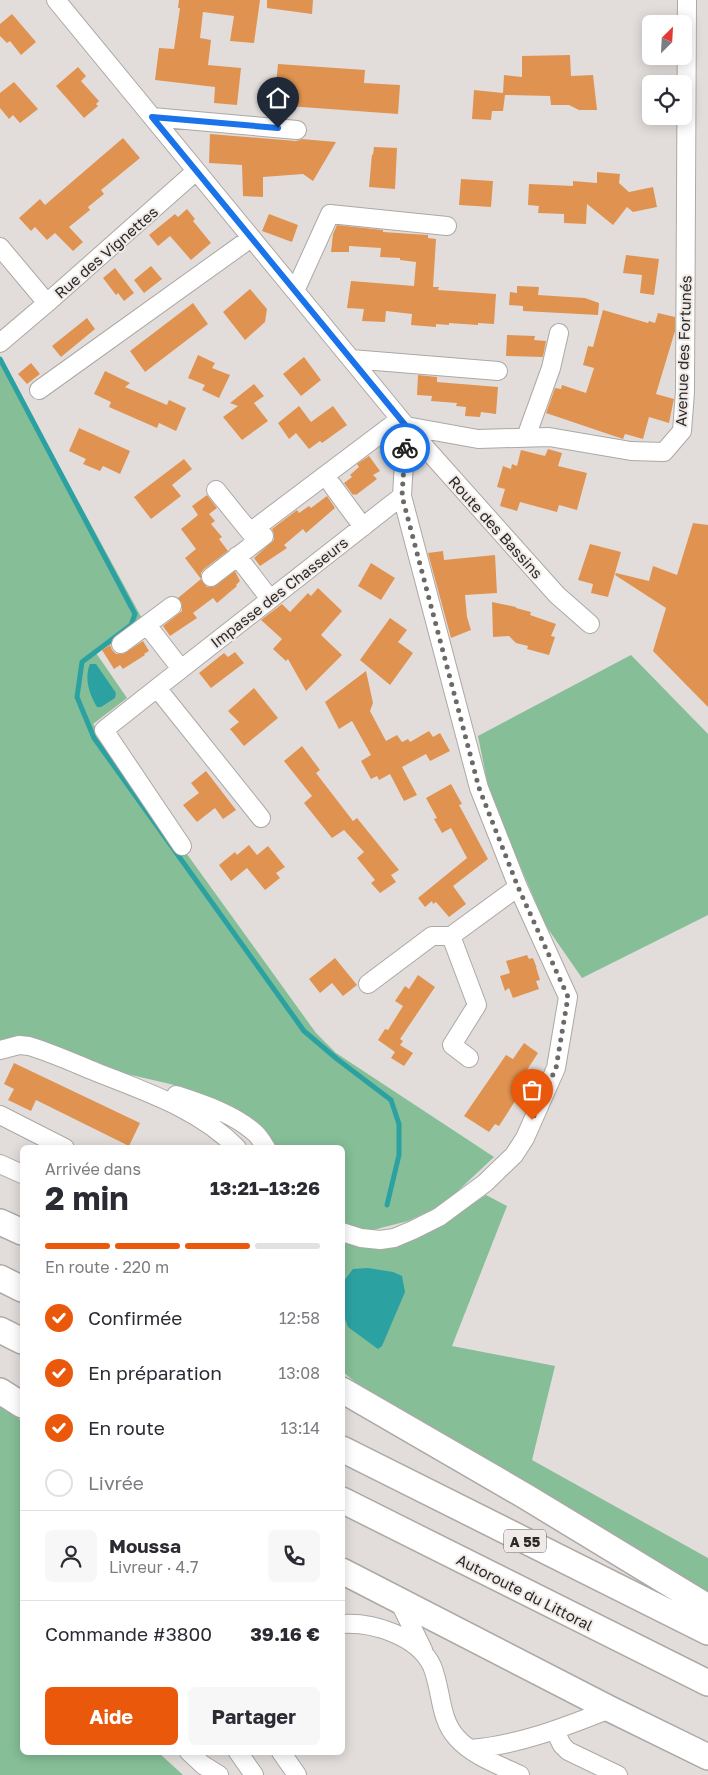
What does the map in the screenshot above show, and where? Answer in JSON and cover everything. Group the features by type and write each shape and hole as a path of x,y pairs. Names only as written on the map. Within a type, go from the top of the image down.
{"highway":[{"path":"0,1278 20,1288"},
{"path":"0,1330 20,1340"},
{"path":"0,1391 20,1404"},
{"path":"345,1392 525,1496 708,1607"},
{"name":"A 55","path":"345,1450 708,1632"},
{"name":"Autoroute du Littoral","path":"345,1502 708,1683"},
{"path":"345,1572 610,1709 708,1757"}],"street":[{"path":"56,0 403,423 402,496 479,788 518,887 568,997 556,1068 524,1138 514,1155 485,1183 439,1217 394,1238 380,1240 361,1238 345,1233"},
{"name":"Avenue des Fortunés","path":"403,423 478,439 549,436 631,451 664,452 682,432 685,392 686,0"},
{"path":"152,117 297,130"},
{"name":"Rue des Vignettes","path":"0,247 47,303 196,171"},
{"path":"295,291 330,214 447,226"},
{"path":"38,390 251,238"},
{"path":"0,343 47,303"},
{"path":"526,437 551,368 559,333"},
{"path":"351,360 498,371"},
{"path":"216,490 250,532 403,423"},
{"name":"Route des Bassins","path":"403,423 557,595 590,624"},
{"path":"305,505 355,467"},
{"path":"332,485 363,527"},
{"name":"Impasse des Chasseurs","path":"182,846 104,730 402,496"},
{"path":"211,577 264,536"},
{"path":"238,556 270,599"},
{"path":"121,644 172,606"},
{"path":"146,625 181,669"},
{"path":"156,688 262,818"},
{"path":"368,984 432,936 451,936 518,887"},
{"path":"451,936 477,1005 452,1045 469,1058"},
{"path":"2,1050 24,1045 33,1047 145,1092 190,1112 222,1132 234,1145"},
{"path":"145,1092 174,1095 213,1108 255,1132 264,1145"},
{"path":"0,1115 59,1145"},
{"path":"0,1164 20,1173"},
{"path":"345,1386 371,1406"},
{"path":"398,1599 432,1667 447,1723 458,1739 470,1750 520,1775"},
{"path":"345,1624 363,1624 403,1637 426,1657"},
{"path":"470,1750 491,1748 555,1731 610,1709"},
{"path":"555,1731 562,1745 568,1750 618,1775"},
{"path":"192,1755 203,1765 219,1775"},
{"path":"240,1755 254,1775"},
{"path":"283,1755 297,1775"}],"green space":[{"path":"0,357 145,624 96,653 127,698 93,724 316,1033 336,1053 494,1157 444,1204 408,1221 365,1232 345,1224 345,1145 273,1145 254,1120 183,1087 114,1071 30,1039 0,1040"},
{"path":"631,655 708,734 708,915 582,978 546,926 490,796 478,736"},
{"path":"486,1195 507,1206 452,1346 555,1366 532,1460 708,1558 708,1594 364,1389 345,1374 345,1239 365,1245 450,1219"},
{"path":"0,1406 20,1420 20,1755 161,1755 183,1775 0,1775"}],"water":[{"path":"90,664 96,664 116,693 115,698 101,707 97,707 88,686 87,675"},
{"path":"368,1268 393,1272 402,1276 405,1292 382,1346 378,1349 348,1327 345,1319 345,1279 353,1269"}],"building":[{"path":"179,0 260,0 254,43 230,41 234,16 203,12 200,38 211,40 208,65 241,68 237,105 214,103 215,87 155,80 159,48 174,49 180,8 178,8"},
{"path":"267,0 313,0 312,14 267,8"},
{"path":"12,14 36,42 21,55 10,41 7,43 0,36 0,24"},
{"path":"570,55 571,76 593,75 597,110 579,110 569,105 551,105 550,96 505,95 503,111 492,111 491,120 472,119 474,90 503,93 504,75 522,77 522,56"},
{"path":"278,64 365,70 364,83 400,85 398,114 274,105"},
{"path":"78,67 86,76 81,81 99,101 96,104 98,106 84,118 56,86"},
{"path":"14,82 38,109 20,123 13,115 9,119 0,108 0,93"},
{"path":"210,134 296,141 302,139 336,142 313,181 303,174 263,177 263,197 243,196 242,165 209,163"},
{"path":"123,138 140,158 101,190 104,194 88,207 90,210 69,227 83,242 73,251 55,233 47,240 35,227 31,231 19,218 40,199 45,205"},
{"path":"374,147 397,148 395,189 369,187"},
{"path":"597,172 620,174 619,183 629,192 653,187 657,207 633,212 627,207 613,225 587,204 586,224 564,223 564,214 538,213 539,206 528,205 529,184 573,186 573,181 597,183"},
{"path":"461,179 493,181 491,207 459,205"},
{"path":"187,209 195,219 193,221 211,243 191,260 170,236 158,246 149,235 175,214 178,217"},
{"path":"269,214 298,225 292,242 262,231"},
{"path":"337,225 383,230 383,232 428,235 428,238 436,239 433,287 439,287 438,290 496,294 494,324 449,323 449,325 436,324 436,327 411,325 412,314 386,311 385,322 362,321 364,309 347,308 351,281 414,286 416,262 400,260 400,258 380,257 381,248 349,246 349,252 331,252 333,234"},
{"path":"626,255 659,259 654,295 640,293 642,275 623,273"},
{"path":"151,266 162,279 144,293 134,280"},
{"path":"115,268 134,293 124,301 118,293 116,295 103,278"},
{"path":"517,286 539,287 538,295 585,298 599,303 598,315 523,311 523,306 509,305 510,292 517,293"},
{"path":"250,289 267,309 265,322 245,340 223,312"},
{"path":"193,303 208,324 145,372 130,351"},
{"path":"603,310 648,323 649,321 655,323 658,313 675,317 675,331 656,394 674,399 669,423 649,417 643,439 625,434 623,439 546,413 555,388 561,389 562,385 586,393 594,368 583,365 588,346 593,347"},
{"path":"87,318 95,329 61,357 52,346"},
{"path":"507,335 535,336 534,340 546,341 543,357 506,356"},
{"path":"198,355 215,363 212,368 230,375 219,398 202,390 205,385 188,378"},
{"path":"304,357 321,380 301,396 283,374"},
{"path":"31,363 40,374 27,384 18,374"},
{"path":"105,371 130,383 125,387 167,405 169,400 186,408 176,431 159,423 157,428 109,407 111,402 94,394"},
{"path":"418,375 437,377 437,382 498,387 496,414 481,412 480,417 465,416 466,407 456,406 457,403 431,401 432,396 417,395"},
{"path":"254,384 264,396 254,403 268,421 242,440 223,417 238,406 230,403"},
{"path":"299,406 311,422 333,406 347,425 322,443 320,441 309,449 296,433 289,439 278,423"},
{"path":"79,428 130,451 120,474 103,466 100,471 83,464 86,459 69,451"},
{"path":"548,449 562,453 558,466 587,473 577,510 559,505 557,512 520,502 517,511 500,506 505,489 497,487 503,466 511,469 512,464 517,466 521,450 545,456"},
{"path":"369,456 380,471 373,475 377,479 356,495 353,495 344,483 352,477 350,475 359,467 357,464"},
{"path":"184,459 192,469 172,485 181,496 151,519 134,497"},
{"path":"207,495 217,508 209,514 215,521 211,524 222,537 219,539 228,551 204,569 201,573 201,579 185,558 196,549 181,529 198,515 192,506"},
{"path":"327,496 335,508 306,533 303,529 284,545 287,548 260,566 254,558 274,540 272,529 297,510 299,513 309,506 311,508"},
{"path":"693,523 708,525 708,707 653,651 666,608 615,575 616,573 649,581 653,566 677,575"},
{"path":"590,544 621,552 608,597 591,593 593,584 578,580"},
{"path":"443,551 444,560 495,555 497,593 465,595 467,617 471,630 451,638 428,553"},
{"path":"371,563 395,578 381,600 358,586"},
{"path":"235,571 240,581 237,586 217,603 213,598 193,613 197,618 170,636 163,626 182,611 182,604 178,598 201,579 207,587 213,587"},
{"path":"318,588 342,611 321,635 342,655 306,691 288,659 286,661 273,649 282,639 261,620 282,604 290,612 308,593 311,596"},
{"path":"492,602 531,612 530,615 556,624 551,636 555,637 549,655 527,649 528,646 516,643 509,636 493,637"},
{"path":"390,618 407,630 398,642 413,653 390,685 360,660"},
{"path":"143,641 149,651 123,669 120,665 114,669 102,650 110,645 116,654 123,654"},
{"path":"235,652 244,663 211,688 199,673 224,653 228,657"},
{"path":"366,671 373,703 370,711 386,741 397,735 402,742 408,739 410,742 429,731 433,737 440,733 450,751 430,761 426,754 402,767 417,795 404,801 390,774 379,780 377,776 371,779 361,761 371,755 352,721 339,729 325,702"},
{"path":"254,688 278,718 244,746 230,729 239,722 228,711"},
{"path":"302,746 320,770 316,773 353,821 357,818 399,870 391,875 396,882 380,893 371,883 375,880 357,858 364,852 344,830 332,838 304,803 312,796 284,761"},
{"path":"206,771 236,810 223,819 215,808 197,822 183,805 199,793 191,783"},
{"path":"451,784 462,804 459,805 488,859 453,886 466,904 449,917 436,902 433,904 432,901 425,907 418,898 467,858 451,828 442,833 434,819 437,818 426,798"},
{"path":"249,845 257,855 268,846 285,867 276,873 280,878 265,890 247,868 231,881 219,865 235,852 237,855"},
{"path":"527,955 529,959 533,958 537,966 540,980 536,981 539,989 513,998 509,988 505,991 500,976 510,973 506,961"},
{"path":"335,958 357,985 343,996 332,983 320,993 309,979"},
{"path":"418,975 435,987 400,1039 403,1041 400,1045 413,1053 404,1066 391,1058 395,1052 378,1040 385,1029 388,1030 403,1006 395,1001 405,986 409,989"},
{"path":"524,1043 538,1053 517,1089 521,1092 499,1126 495,1124 489,1132 464,1116 506,1055 513,1059"},
{"path":"14,1063 140,1123 129,1145 127,1145 36,1100 31,1111 8,1100 14,1089 4,1084"}],"waterway":[{"path":"0,359 135,614 131,625 82,662 77,697 94,738 304,1031 391,1100 399,1124 399,1155 387,1205"}],"way so far":[{"path":"405,448 402,496 479,788 518,887 568,997 556,1068 532,1120"}],"route":[{"path":"278,128 152,117 406,426 405,448"}]}
